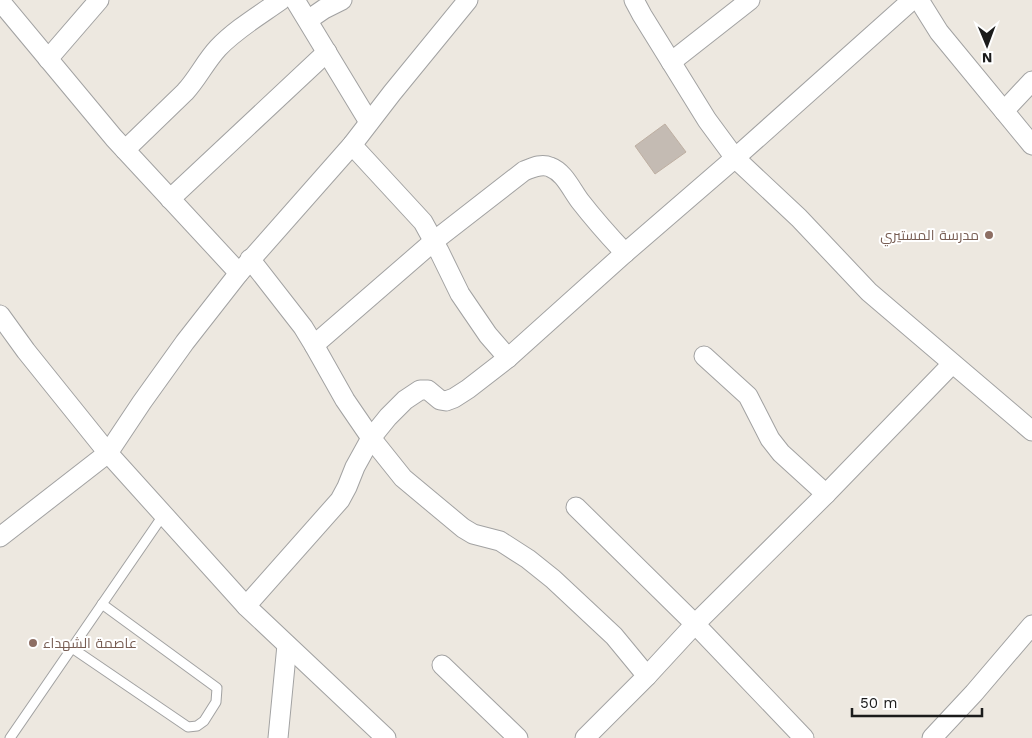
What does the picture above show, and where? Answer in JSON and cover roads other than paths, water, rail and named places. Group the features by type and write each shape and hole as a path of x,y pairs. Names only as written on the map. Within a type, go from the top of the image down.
{"street":[{"path":"48,59 99,0"},
{"path":"125,150 185,92 220,46 281,0"},
{"path":"295,0 370,122"},
{"path":"308,20 342,0"},
{"path":"0,537 108,453 174,357 245,266 352,145 468,0"},
{"path":"634,0 671,62 734,158 799,218 869,292 1032,431"},
{"path":"671,62 750,0"},
{"path":"246,606 340,500 371,438 405,400 420,390 428,390 440,400 446,401 454,398 508,358 912,0"},
{"path":"919,0 939,32 1032,145"},
{"path":"0,1 125,150 170,199 245,266 294,314 345,400 371,438 403,478 463,528 473,534 500,541 554,579 614,636 647,676"},
{"path":"170,199 327,52"},
{"path":"1004,111 1032,81"},
{"path":"352,145 423,222 460,294 488,335 508,358"},
{"path":"314,345 434,241 524,171 541,165 550,167 564,176 580,201 625,254"},
{"path":"0,315 26,351 108,453 246,606 380,736"},
{"path":"704,356 748,396 770,439 782,453 826,494"},
{"path":"585,738 952,364"},
{"path":"576,507 695,624 804,738"},
{"path":"932,738 974,693 1032,625"},
{"path":"278,738 287,645"},
{"path":"442,665 518,738"}],"lane":[{"path":"10,738 164,514"},
{"path":"72,648 188,727 198,726 204,721 216,702 217,688 102,604"}],"place":[{"name":"مدرسة المستيري","path":"989,235"},
{"name":"عاصمة الشهداء","path":"33,643"}]}
